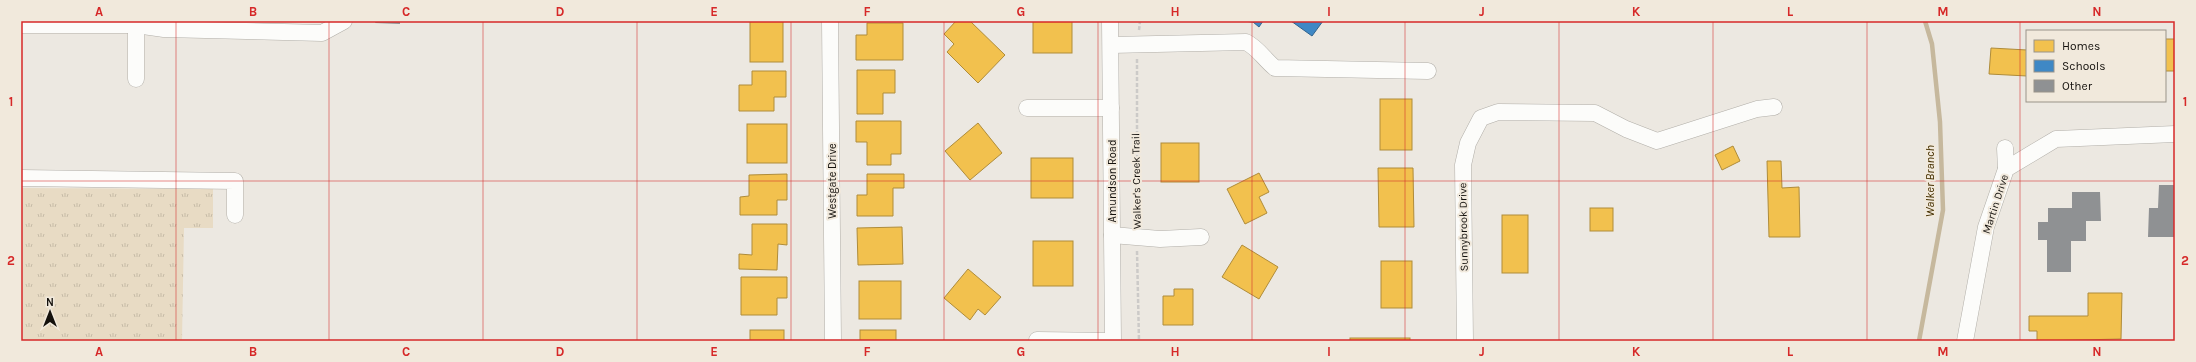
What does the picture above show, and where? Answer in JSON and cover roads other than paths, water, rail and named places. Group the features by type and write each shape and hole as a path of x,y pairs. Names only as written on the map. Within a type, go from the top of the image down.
{"street":[{"path":"21,25 136,23 164,29 322,33 344,21"},
{"name":"Westgate Drive","path":"830,21 833,341"},
{"name":"Amundson Road","path":"1110,21 1113,341"},
{"path":"136,23 136,79"},
{"path":"1111,45 1246,42 1257,47 1265,60 1275,68 1428,71"},
{"name":"Sunnybrook Drive","path":"1465,341 1462,165 1468,143 1481,118 1498,112 1595,113 1626,129 1657,141 1757,109 1774,107"},
{"path":"1027,108 1111,108"},
{"name":"Martin Drive","path":"1965,341 1986,227 2006,170 2056,139 2175,134"},
{"path":"2005,148 2006,170"},
{"path":"21,178 235,181 235,215"},
{"path":"1112,236 1160,238 1201,237"},
{"path":"1037,340 1113,341"}],"waterway":[{"name":"Walker Branch","path":"1919,341 1943,210 1940,122 1932,44 1925,21"}]}
